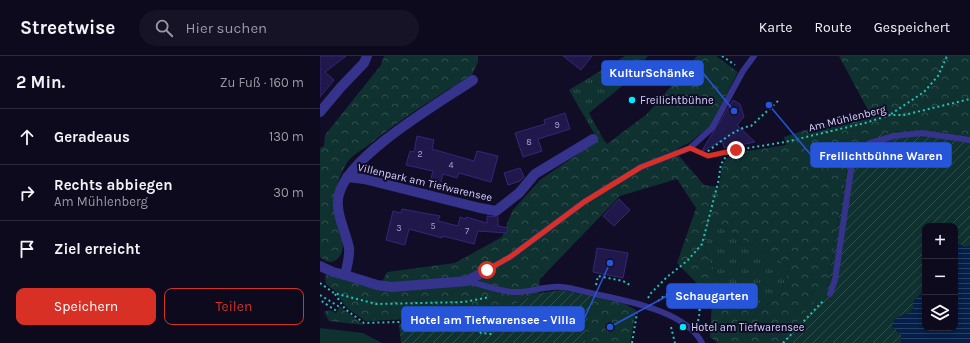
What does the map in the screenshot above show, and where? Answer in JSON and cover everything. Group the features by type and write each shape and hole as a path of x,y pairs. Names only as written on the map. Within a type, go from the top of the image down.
{"street":[{"path":"320,112 364,63 367,56"},
{"name":"Villenpark am Tiefwarensee","path":"345,275 349,248 339,211 338,195 347,177 366,156 396,131 474,80"},
{"name":"Villenpark am Tiefwarensee","path":"347,177 496,211 519,193 535,174 593,139"},
{"path":"320,266 333,272 377,285 392,287 467,281 487,270"}],"lane":[{"path":"487,270 510,257 584,202 641,167 690,148 712,128 743,71 754,56"},
{"path":"830,294 835,280 852,163 858,153 870,143 894,136 922,133 970,140"},
{"path":"467,281 513,292 525,292 548,286 563,287 653,308 670,315 693,330 702,343"}],"path":[{"path":"722,56 743,71"},
{"path":"890,115 924,92 938,76 947,56"},
{"name":"Am Mühlenberg","path":"690,148 708,156 785,142 865,123 890,115 904,115 970,99"},
{"path":"704,154 719,141 745,126 751,126 778,101"},
{"path":"632,343 641,305 667,277 687,261 702,244 721,164 727,155 727,152"},
{"path":"598,276 609,276 630,285"},
{"path":"320,283 334,293 345,309 364,323 432,321 450,326 464,328 474,327 481,333 492,334"},
{"path":"653,308 658,300 673,290 680,289 686,291 697,299 700,307 700,315 693,330"},
{"path":"334,293 376,304 464,302 513,292"},
{"path":"783,343 830,294"},
{"path":"320,295 338,306 335,310 320,300"},
{"path":"670,315 669,319 675,343"}],"green space":[{"path":"384,56 478,56 478,62 472,75 408,116 349,160 339,179 334,197 343,240 343,248 341,255 336,260 328,262 320,257 320,148 324,146 325,135 381,65"},
{"path":"625,56 648,56 621,87 589,113 602,137 598,140 569,90"},
{"path":"697,56 716,56 738,72 710,126 689,143 677,149 679,156 704,185 719,187 722,166 726,159 734,153 786,145 784,137 868,110 839,56 970,56 970,137 923,129 893,132 868,140 848,162 827,289 784,336 788,343 718,343 710,337 712,299 677,263 696,208 677,179 620,196 540,279 539,293 498,312 431,318 365,321 346,307 335,291 326,284 326,275 360,283 378,290 387,272 455,263 502,237 512,211 540,180 602,137 607,144 647,114","holes":["712,221 790,267 780,293 758,313 719,280 704,250"]},
{"path":"923,129 970,137 970,246 964,247 958,243 958,223 922,223 922,294 913,302 914,308 892,326 901,335 901,343 788,343 783,336 827,289 848,162 853,152 861,145 877,136"},
{"path":"712,221 790,267 780,293 758,313 719,280 704,250"},
{"path":"561,290 591,296 585,343 401,343 399,324 431,318 498,312 539,293"},
{"path":"591,296 625,304 636,310 630,343 585,343"},
{"path":"340,306 364,325 329,321 324,312 330,310 336,313"},
{"path":"320,328 363,333 382,343 320,343"}],"water":[{"path":"958,243 964,247 970,246 970,343 901,343 901,335 892,326 893,323 898,317 908,314 914,308 913,302 921,294 922,331 958,331"}],"building":[{"path":"320,56 346,56 325,72 334,80 320,97"},
{"path":"563,56 592,56 581,70"},
{"path":"733,100 740,104 744,117 737,125 755,142 724,148 722,140 701,152"},
{"path":"565,113 570,129 538,139 542,151 523,157 515,133 545,124 544,120"},
{"path":"417,136 434,140 432,149 474,161 477,151 498,156 491,182 459,173 457,178 443,174 440,185 430,182 433,171 406,165 410,151 414,152"},
{"path":"520,168 524,177 520,181 508,185 504,173"},
{"path":"619,199 630,210 614,226 603,216"},
{"path":"402,209 440,216 438,221 458,226 460,217 466,219 466,217 487,223 487,216 498,217 498,226 508,228 507,233 478,231 474,244 443,236 442,238 409,229 405,245 386,240 393,211 401,213"},
{"path":"597,248 628,253 623,278 593,272"}],"place":[{"name":"Freilichtbühne","path":"632,100"},
{"name":"Freilichtbühne Waren","path":"769,105"},
{"name":"KulturSchänke","path":"734,111"},
{"name":"Hotel am Tiefwarensee - Villa","path":"610,263"},
{"name":"Schaugarten","path":"610,327"},
{"name":"Hotel am Tiefwarensee","path":"683,327"}],"route":[{"path":"487,270 510,257 584,202 641,167 690,148 708,156 736,150"}]}
